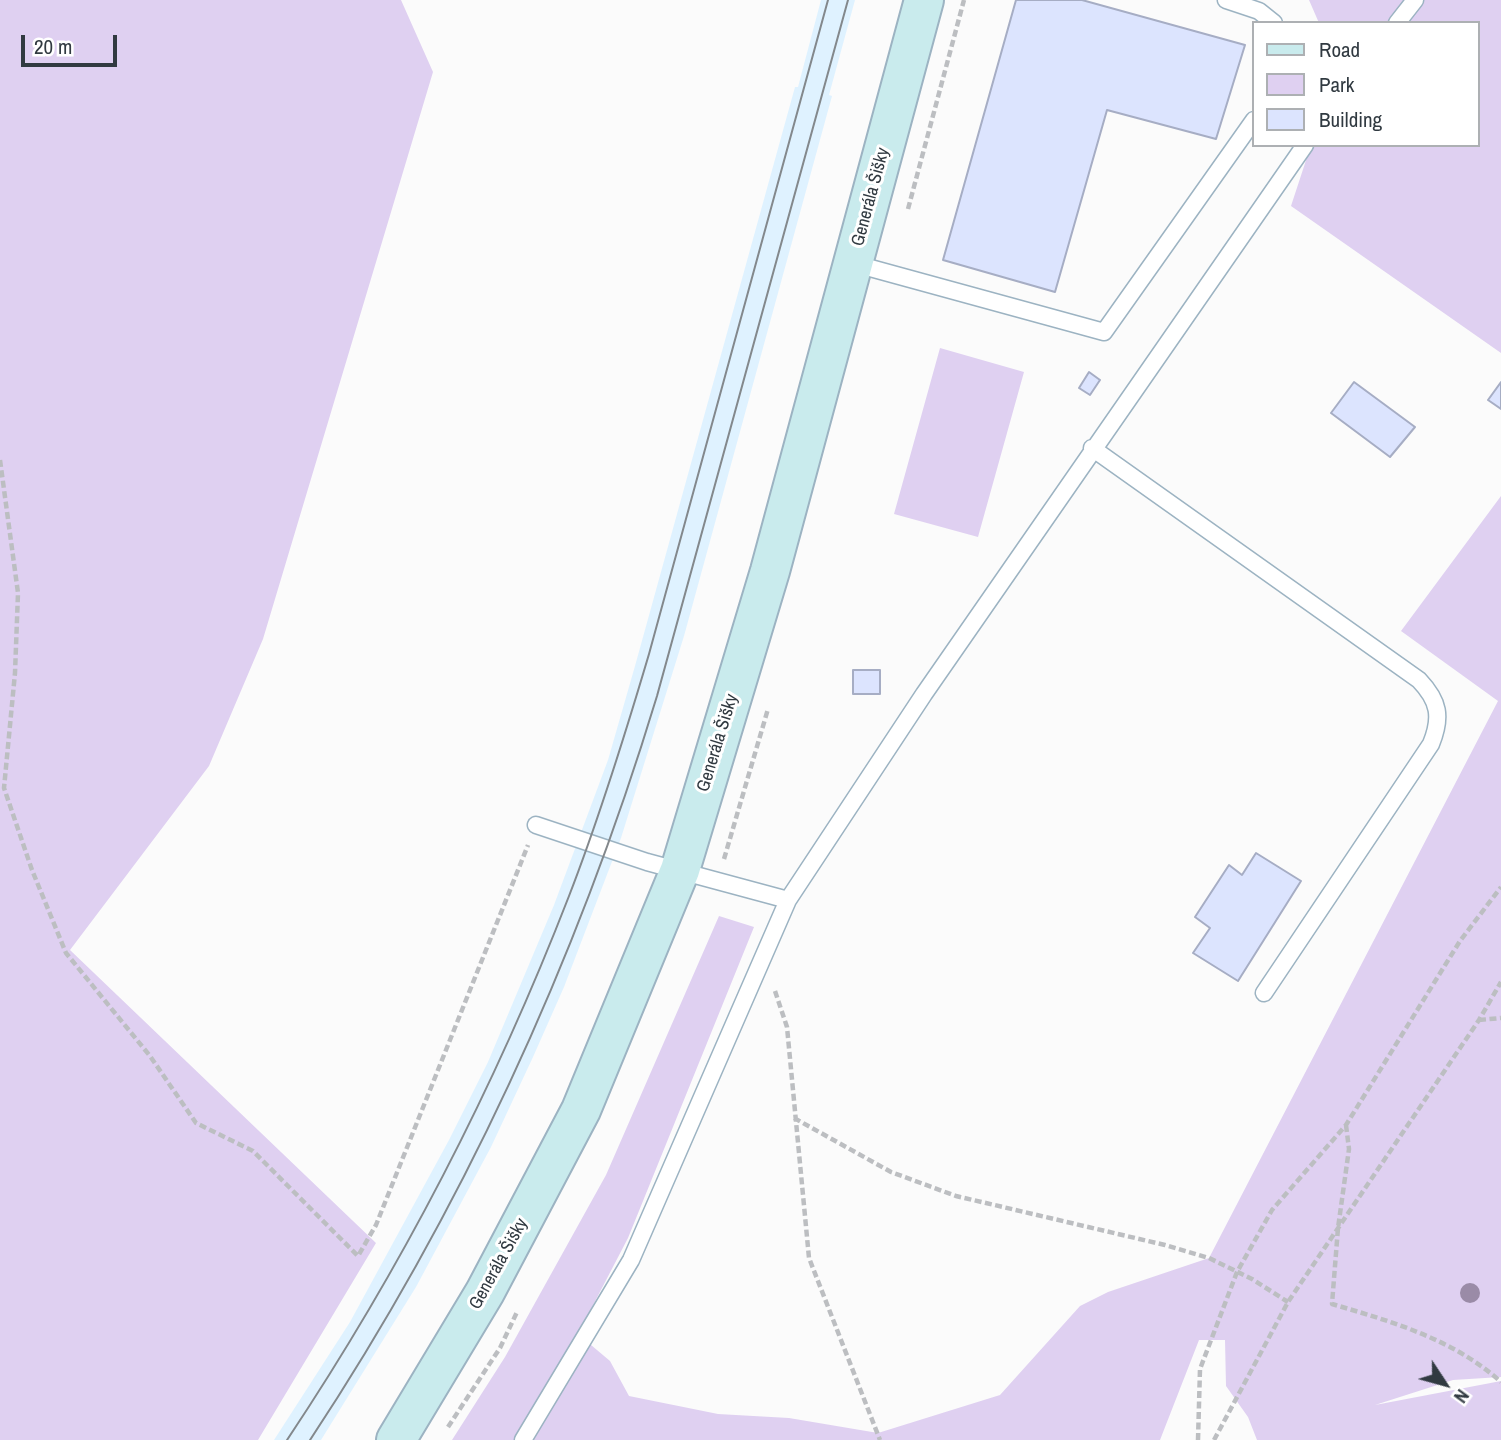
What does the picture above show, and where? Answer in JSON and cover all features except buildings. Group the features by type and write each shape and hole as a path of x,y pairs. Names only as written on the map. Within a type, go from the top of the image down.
{"main road":[{"name":"Generála Šišky","path":"396,1440 485,1292 581,1110 680,870 770,571 924,0"}],"lane":[{"path":"1226,0 1259,11 1272,21"},
{"path":"1399,21 1415,0"},
{"path":"852,264 1104,332 1252,123"},
{"path":"523,1440 631,1260 788,900 924,694 1092,448 1304,147"},
{"path":"1092,448 1419,680 1431,693 1437,711 1437,729 1431,744 1264,993"},
{"path":"536,825 647,862 788,900"}],"path":[{"path":"0,460 18,593 15,673 4,788 32,870 66,953 150,1056 196,1123 253,1151 358,1256 376,1225 536,825"},
{"path":"1198,1440 1200,1369 1237,1272 1272,1210 1346,1125 1460,941 1501,887"},
{"path":"764,957 787,1027 809,1258 880,1440"},
{"path":"1214,1440 1288,1301 1479,1020 1501,982"},
{"path":"1479,1020 1501,1018"},
{"path":"794,1118 891,1172 956,1196 1165,1245 1209,1258 1288,1301"},
{"path":"1346,1125 1349,1149 1338,1228 1332,1304 1411,1328 1482,1365 1501,1382"}],"shaded area":[{"path":"821,0 855,0 829,95 832,96 684,636 621,838 564,987 533,1057 491,1147 416,1287 321,1440 274,1440 350,1322 449,1140 488,1062 554,905 608,760"}],"green space":[{"path":"0,0 401,0 433,72 263,639 209,766 70,950 376,1243 258,1440 0,1440"},
{"path":"1309,0 1501,0 1501,353 1291,206 1310,147 1480,147 1480,21 1318,21"},
{"path":"940,348 1024,372 978,537 894,514"},
{"path":"1501,496 1501,1377 1453,1380 1375,1405 1501,1381 1501,1440 1257,1440 1248,1417 1226,1386 1225,1340 1199,1340 1160,1440 452,1440 505,1357 606,1175 719,916 754,927 628,1238 578,1334 610,1361 629,1396 718,1414 789,1418 878,1433 1000,1395 1080,1306 1108,1292 1209,1258 1498,701 1401,631"}],"tram line":[{"path":"287,1440 369,1310 443,1176 510,1038 580,866 612,775 649,654 828,0"},
{"path":"310,1440 417,1264 465,1173 552,987 590,891 657,696 848,0"}]}
